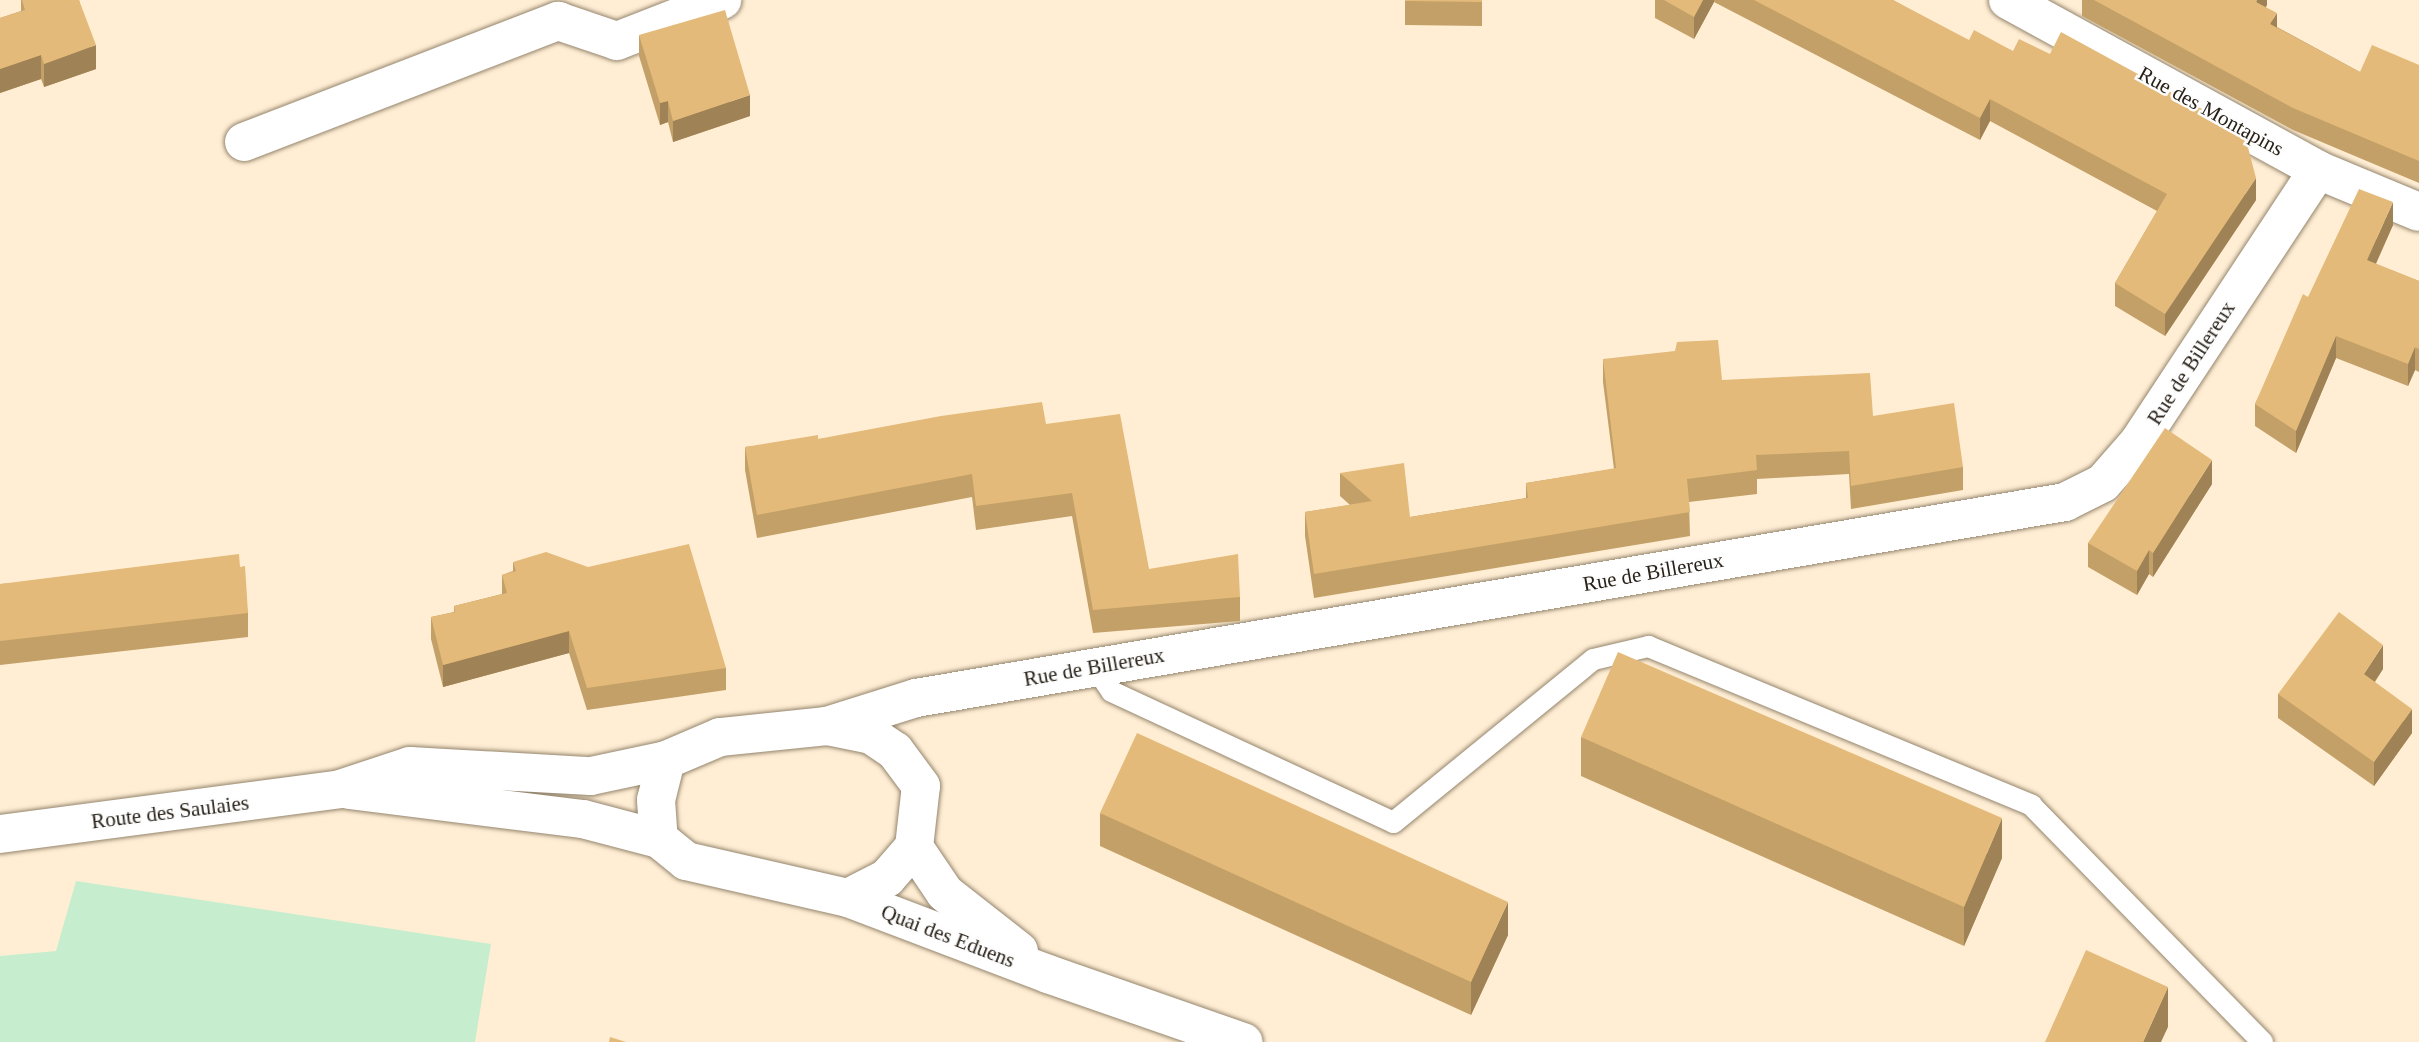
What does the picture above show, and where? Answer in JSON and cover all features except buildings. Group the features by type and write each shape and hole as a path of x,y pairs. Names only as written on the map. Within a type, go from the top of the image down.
{"street":[{"path":"244,142 558,21 617,41 722,0"},
{"name":"Rue des Montapins","path":"2008,0 2318,170 2419,212"},
{"name":"Rue de Billereux","path":"827,726 916,698 2065,502 2103,483 2138,443 2318,170"},
{"path":"827,726 871,736 895,751 921,786 914,848 887,878 848,898 687,861 659,839 656,800 666,760 720,737 827,726"},
{"name":"Route des Saulaies","path":"0,834 340,789 410,766 591,776 666,760"},
{"name":"Route des Saulaies","path":"340,789 583,819 659,839"},
{"name":"Quai des Eduens","path":"914,848 945,893 1048,974"},
{"name":"Quai des Eduens","path":"848,898 1048,974 1243,1042"}],"lane":[{"path":"1095,667 1111,691 1393,822 1594,659 1648,646 2031,805 2262,1042"}],"green space":[{"path":"76,881 491,944 475,1042 0,1042 0,956 56,951"}]}
